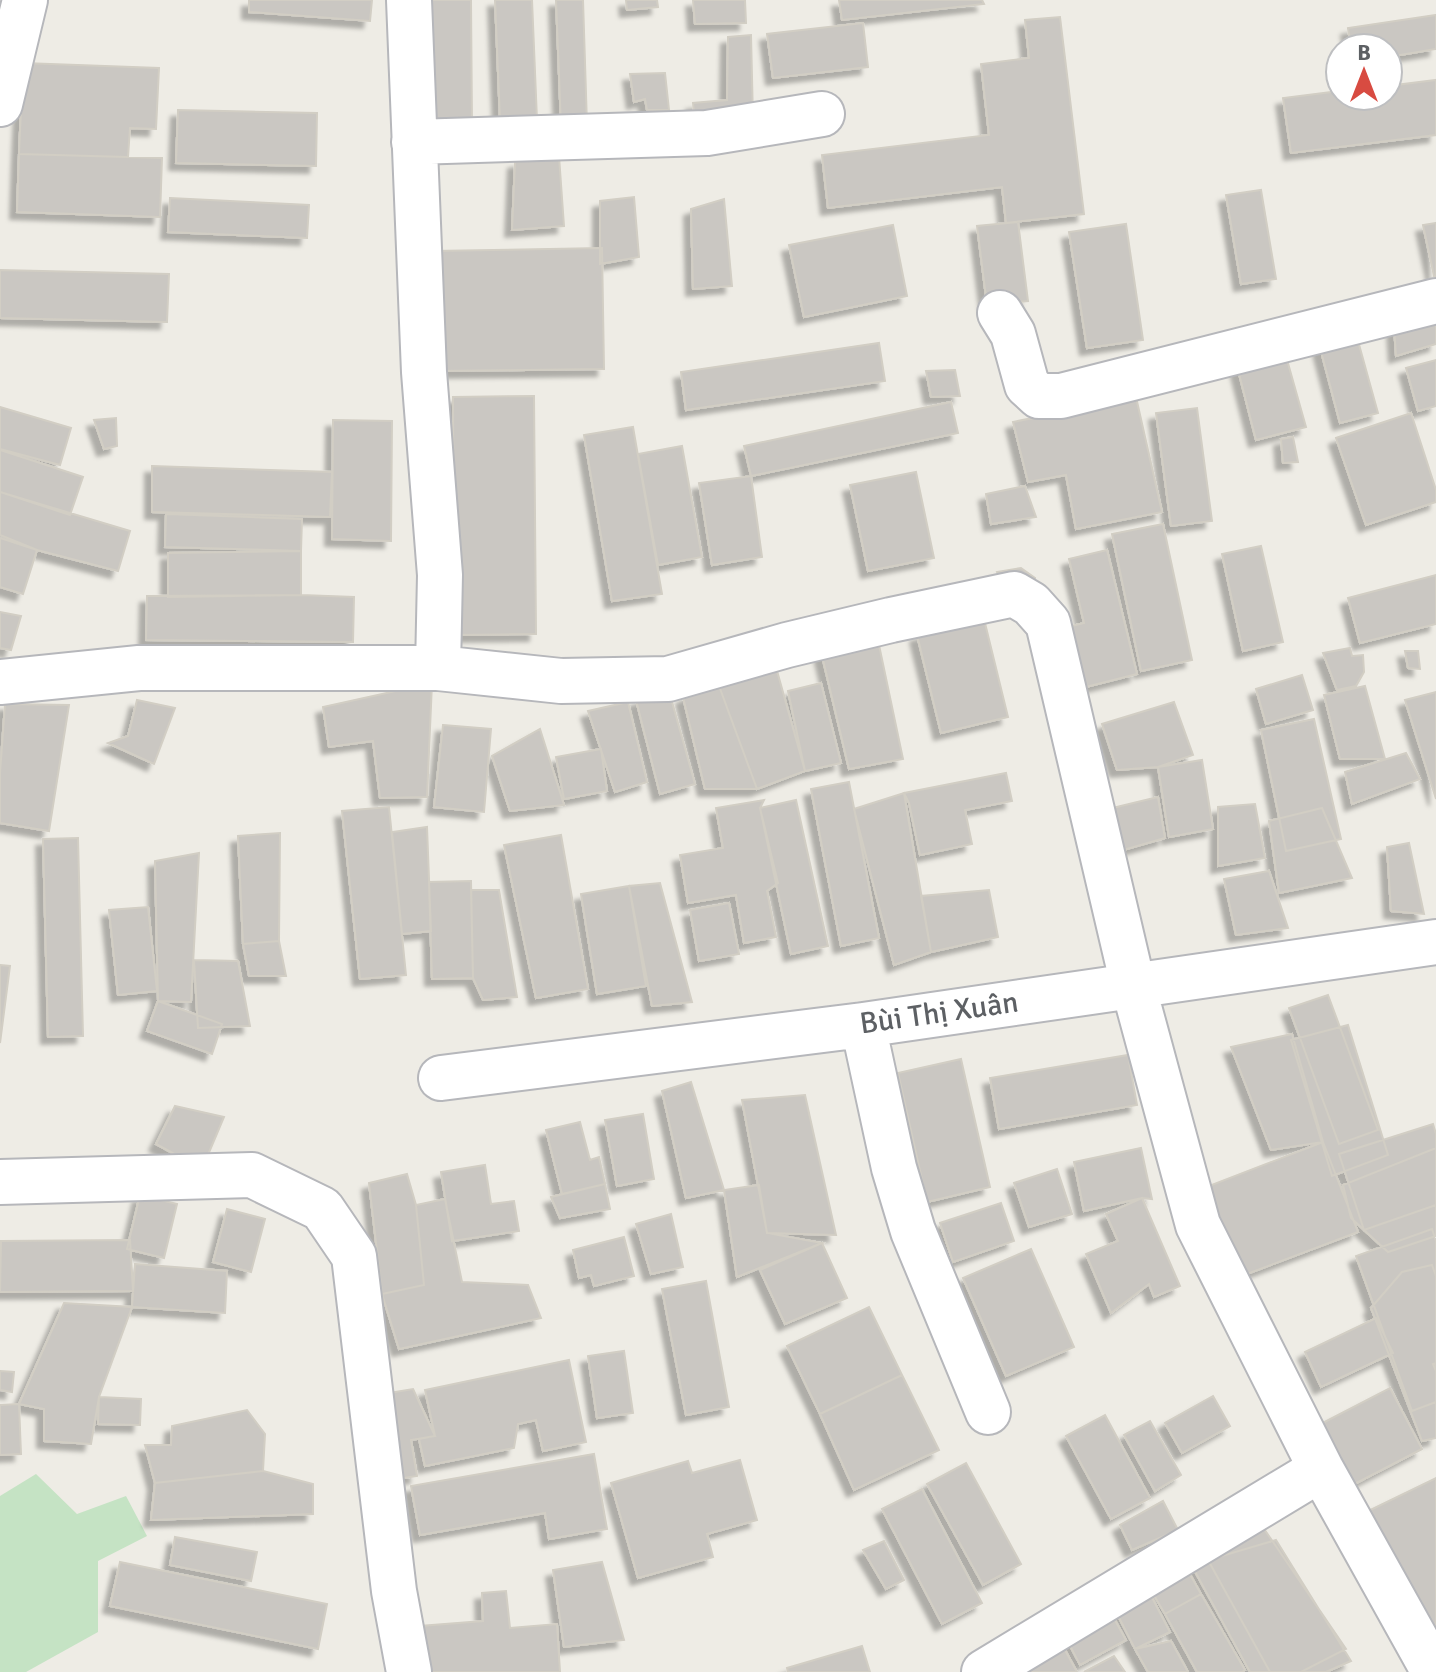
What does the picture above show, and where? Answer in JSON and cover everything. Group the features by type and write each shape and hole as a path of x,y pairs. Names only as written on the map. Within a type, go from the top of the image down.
{"street":[{"path":"0,104 25,0"},
{"path":"409,0 424,372 440,575 438,668"},
{"path":"414,142 707,133 822,114"},
{"path":"1000,313 1013,334 1027,385 1039,396 1061,396 1436,301"},
{"path":"0,682 139,668 438,668 561,681 668,679 846,630 1014,594 1031,604 1048,623 1133,985 1198,1225 1321,1469 1434,1672"},
{"name":"Bùi Thị Xuân","path":"441,1078 863,1025 1436,942"},
{"path":"863,1025 894,1168 913,1231 988,1412"},
{"path":"0,1182 252,1175 322,1209 354,1256 394,1591 409,1672"},
{"path":"984,1672 1321,1469"}],"green space":[{"path":"36,1474 77,1514 126,1496 147,1536 98,1561 98,1632 26,1672 0,1672 0,1496"}],"building":[{"path":"249,0 372,0 370,21 249,12"},
{"path":"430,0 471,0 472,126 431,126"},
{"path":"495,0 532,0 537,120 500,121"},
{"path":"556,0 583,0 587,125 561,126"},
{"path":"626,0 657,0 658,7 627,10"},
{"path":"693,0 745,0 746,23 695,24"},
{"path":"839,0 982,0 984,4 842,20"},
{"path":"1436,15 1436,49 1404,54 1404,32 1349,32 1348,28"},
{"path":"1060,17 1084,214 1006,223 1002,187 828,208 822,155 989,135 981,64 1029,58 1025,20"},
{"path":"863,23 868,67 773,78 767,34"},
{"path":"751,35 753,119 695,122 693,103 727,100 728,37"},
{"path":"23,63 159,68 156,129 130,128 128,157 19,154"},
{"path":"665,73 669,110 647,110 645,99 634,102 630,74"},
{"path":"1436,80 1436,135 1291,153 1283,98 1324,93 1324,112 1404,112 1404,84"},
{"path":"178,110 317,113 316,166 176,163"},
{"path":"19,154 162,158 160,217 17,212"},
{"path":"559,156 564,226 512,230 515,162"},
{"path":"1261,190 1276,279 1241,284 1226,195"},
{"path":"634,197 639,257 600,264 600,201"},
{"path":"170,198 309,205 307,238 168,232"},
{"path":"724,199 732,286 693,289 691,209"},
{"path":"1018,222 1028,301 987,305 977,226"},
{"path":"1436,223 1436,276 1434,276 1423,225"},
{"path":"1126,224 1143,340 1087,348 1069,232"},
{"path":"893,225 907,296 804,317 789,245"},
{"path":"602,248 604,369 434,371 432,251"},
{"path":"0,270 169,274 167,322 0,318"},
{"path":"1436,311 1436,344 1396,356 1394,327"},
{"path":"1355,330 1378,413 1340,423 1318,340"},
{"path":"879,343 885,381 686,410 681,372"},
{"path":"1284,349 1306,427 1256,440 1236,362"},
{"path":"1436,360 1436,406 1418,411 1406,368"},
{"path":"955,370 960,396 931,397 926,371"},
{"path":"534,396 536,634 454,635 453,397"},
{"path":"1136,397 1162,512 1076,529 1066,475 1028,482 1013,422"},
{"path":"951,402 958,433 751,476 744,446"},
{"path":"0,407 71,428 60,465 0,449"},
{"path":"1197,408 1212,521 1171,526 1156,413"},
{"path":"1411,413 1436,490 1436,502 1366,525 1336,438"},
{"path":"116,418 117,446 104,449 94,420"},
{"path":"333,420 392,421 391,541 332,539"},
{"path":"633,427 662,594 612,601 584,435"},
{"path":"1293,437 1298,462 1283,463 1281,439"},
{"path":"682,446 702,557 658,565 638,454"},
{"path":"0,450 83,477 70,515 0,492"},
{"path":"152,466 332,472 330,517 152,512"},
{"path":"916,472 934,558 868,571 850,485"},
{"path":"751,476 762,557 712,565 699,483"},
{"path":"1025,486 1036,517 991,524 986,494"},
{"path":"0,492 130,531 118,571 37,550 0,535"},
{"path":"166,514 302,519 301,551 165,547"},
{"path":"1163,524 1192,660 1141,671 1112,534"},
{"path":"0,538 37,550 23,594 0,587"},
{"path":"1261,546 1283,642 1243,651 1222,554"},
{"path":"1107,550 1137,674 1074,690 1059,629 1084,623 1069,559"},
{"path":"301,551 301,595 168,597 168,553"},
{"path":"1021,568 1035,578 1034,591 1006,594 997,572"},
{"path":"1436,575 1436,624 1360,643 1348,598"},
{"path":"147,596 354,597 353,642 146,640"},
{"path":"0,612 21,616 11,650 0,648"},
{"path":"984,619 1008,717 941,733 917,635"},
{"path":"875,626 903,759 849,769 818,639"},
{"path":"1350,648 1352,656 1363,655 1364,672 1356,686 1337,690 1323,653"},
{"path":"1405,651 1418,651 1420,669 1408,668"},
{"path":"774,660 805,771 757,789 718,683"},
{"path":"1302,675 1313,710 1266,724 1256,689"},
{"path":"432,683 427,797 380,798 373,741 329,747 323,707"},
{"path":"718,683 757,789 705,789 683,697"},
{"path":"821,683 841,763 805,771 788,691"},
{"path":"1365,686 1385,759 1340,759 1324,695"},
{"path":"669,691 695,784 660,794 636,700"},
{"path":"1436,692 1436,799 1405,700"},
{"path":"137,700 175,708 154,764 108,743 128,736"},
{"path":"628,702 647,782 615,792 588,711"},
{"path":"1174,702 1193,755 1158,767 1117,770 1102,724"},
{"path":"5,704 69,705 49,831 0,823"},
{"path":"1314,719 1341,839 1286,851 1261,730"},
{"path":"443,725 491,729 484,812 434,807"},
{"path":"540,729 564,805 510,811 492,756"},
{"path":"601,749 607,791 564,799 556,757"},
{"path":"1406,753 1420,779 1352,804 1345,772"},
{"path":"1202,760 1213,829 1169,837 1158,767"},
{"path":"1006,773 1012,801 965,810 972,844 920,855 904,793"},
{"path":"849,782 879,938 841,946 811,789"},
{"path":"904,793 931,952 894,965 854,809"},
{"path":"1158,797 1165,838 1106,855 1100,811"},
{"path":"764,800 760,808 778,883 767,891 776,937 744,943 736,895 688,903 680,855 723,848 716,808"},
{"path":"796,800 828,946 791,954 760,808"},
{"path":"1255,804 1265,858 1218,866 1218,807"},
{"path":"389,807 406,975 360,979 342,811"},
{"path":"1322,808 1352,878 1279,893 1269,821"},
{"path":"427,827 431,931 402,934 392,832"},
{"path":"280,833 279,941 243,944 238,836"},
{"path":"561,835 588,989 536,998 504,845"},
{"path":"78,838 83,1036 48,1037 43,839"},
{"path":"1409,843 1424,914 1391,911 1387,847"},
{"path":"199,853 191,1002 158,1001 155,861"},
{"path":"1269,871 1288,928 1236,935 1224,879"},
{"path":"471,881 473,978 432,979 429,882"},
{"path":"660,883 692,1002 652,1006 629,886"},
{"path":"629,886 646,986 597,994 581,894"},
{"path":"471,890 499,890 517,997 483,1000 473,978"},
{"path":"989,890 998,937 931,952 921,896"},
{"path":"729,903 739,954 699,961 690,910"},
{"path":"148,907 157,991 118,995 109,910"},
{"path":"279,941 286,976 249,976 243,944"},
{"path":"194,960 238,961 250,1026 198,1028"},
{"path":"0,965 10,966 0,1043"},
{"path":"1328,995 1378,1130 1339,1144 1289,1008"},
{"path":"158,1001 222,1024 212,1054 147,1031"},
{"path":"1348,1025 1388,1155 1332,1176 1291,1040"},
{"path":"1292,1034 1323,1142 1271,1150 1231,1047"},
{"path":"1128,1055 1137,1105 999,1129 990,1078"},
{"path":"961,1059 990,1187 927,1202 898,1073"},
{"path":"691,1082 724,1190 686,1198 662,1091"},
{"path":"805,1095 836,1235 767,1233 742,1100"},
{"path":"175,1106 224,1117 202,1169 156,1144"},
{"path":"643,1114 654,1179 617,1186 605,1120"},
{"path":"580,1122 590,1160 599,1157 605,1184 562,1194 546,1130"},
{"path":"1433,1124 1436,1134 1436,1205 1364,1230 1339,1154"},
{"path":"1323,1142 1358,1232 1231,1280 1196,1191"},
{"path":"1141,1148 1152,1199 1142,1198 1084,1211 1074,1162"},
{"path":"1436,1148 1436,1236 1388,1252 1351,1218 1343,1185"},
{"path":"485,1165 491,1204 514,1201 519,1231 452,1241 441,1172"},
{"path":"1057,1169 1072,1214 1029,1227 1014,1183"},
{"path":"407,1174 416,1205 424,1285 382,1294 369,1183"},
{"path":"605,1184 610,1209 560,1218 551,1197"},
{"path":"759,1185 767,1233 822,1243 737,1277 724,1190"},
{"path":"140,1195 177,1204 164,1258 127,1249"},
{"path":"1142,1198 1180,1286 1154,1297 1149,1284 1111,1313 1086,1254 1118,1241 1106,1214"},
{"path":"445,1199 462,1282 528,1285 541,1318 399,1349 382,1294 424,1285 416,1205"},
{"path":"1001,1203 1014,1241 953,1262 940,1223"},
{"path":"227,1209 265,1219 251,1272 213,1262"},
{"path":"671,1214 683,1267 651,1274 636,1224"},
{"path":"1432,1229 1436,1241 1436,1363 1433,1364 1436,1371 1436,1402 1412,1411 1356,1256"},
{"path":"624,1237 634,1276 594,1286 591,1275 579,1278 573,1250"},
{"path":"130,1240 133,1291 0,1292 1,1241"},
{"path":"822,1243 847,1298 785,1324 760,1270"},
{"path":"1031,1249 1074,1347 1006,1376 963,1278"},
{"path":"135,1264 227,1271 225,1313 132,1307"},
{"path":"1432,1265 1436,1276 1436,1438 1422,1441 1371,1308 1402,1272"},
{"path":"706,1281 729,1407 686,1415 662,1289"},
{"path":"64,1303 132,1307 99,1397 91,1444 44,1441 44,1409 19,1404"},
{"path":"869,1307 902,1375 820,1414 787,1346"},
{"path":"1376,1318 1393,1353 1321,1387 1305,1352"},
{"path":"624,1351 633,1413 597,1418 588,1356"},
{"path":"569,1360 586,1442 543,1451 536,1420 518,1424 514,1448 425,1466 419,1439 435,1436 425,1390"},
{"path":"0,1371 14,1372 12,1392 0,1390"},
{"path":"902,1375 939,1450 854,1490 820,1414"},
{"path":"1390,1388 1422,1449 1343,1490 1311,1429"},
{"path":"413,1389 435,1436 411,1440 417,1476 384,1481 370,1396"},
{"path":"1213,1396 1230,1426 1182,1453 1165,1423"},
{"path":"99,1397 141,1399 140,1425 98,1424"},
{"path":"19,1404 21,1454 0,1455 0,1405"},
{"path":"247,1410 265,1434 263,1471 155,1483 145,1445 171,1445 172,1426"},
{"path":"1105,1415 1150,1498 1111,1519 1066,1436"},
{"path":"1150,1421 1181,1475 1155,1491 1124,1435"},
{"path":"594,1454 607,1529 549,1539 545,1513 420,1535 411,1486"},
{"path":"740,1460 757,1520 707,1534 713,1557 638,1578 611,1483 688,1461 692,1473"},
{"path":"966,1463 1021,1564 983,1585 927,1484"},
{"path":"263,1471 313,1484 313,1514 151,1520 155,1483"},
{"path":"1436,1478 1436,1646 1358,1516"},
{"path":"922,1489 982,1603 942,1624 882,1509"},
{"path":"1163,1501 1178,1530 1132,1550 1120,1525"},
{"path":"1258,1520 1346,1649 1301,1672 1250,1672 1192,1566"},
{"path":"175,1537 257,1552 251,1581 170,1565"},
{"path":"1276,1540 1351,1661 1326,1672 1270,1672 1208,1560"},
{"path":"884,1541 904,1580 886,1589 863,1550"},
{"path":"120,1562 327,1604 318,1649 110,1606"},
{"path":"602,1562 624,1640 564,1647 553,1570"},
{"path":"1186,1567 1201,1594 1165,1614 1149,1587"},
{"path":"1146,1586 1170,1632 1135,1649 1111,1602"},
{"path":"506,1591 510,1628 557,1624 560,1672 423,1672 420,1626 483,1621 482,1593"},
{"path":"1201,1594 1245,1670 1242,1672 1197,1672 1165,1614"},
{"path":"1110,1611 1126,1640 1080,1665 1065,1636"},
{"path":"1058,1637 1077,1672 1031,1672 1022,1656"},
{"path":"1171,1641 1188,1672 1148,1672 1135,1649"},
{"path":"862,1646 870,1672 788,1672 787,1668"},
{"path":"1114,1656 1125,1672 1084,1672"}]}
